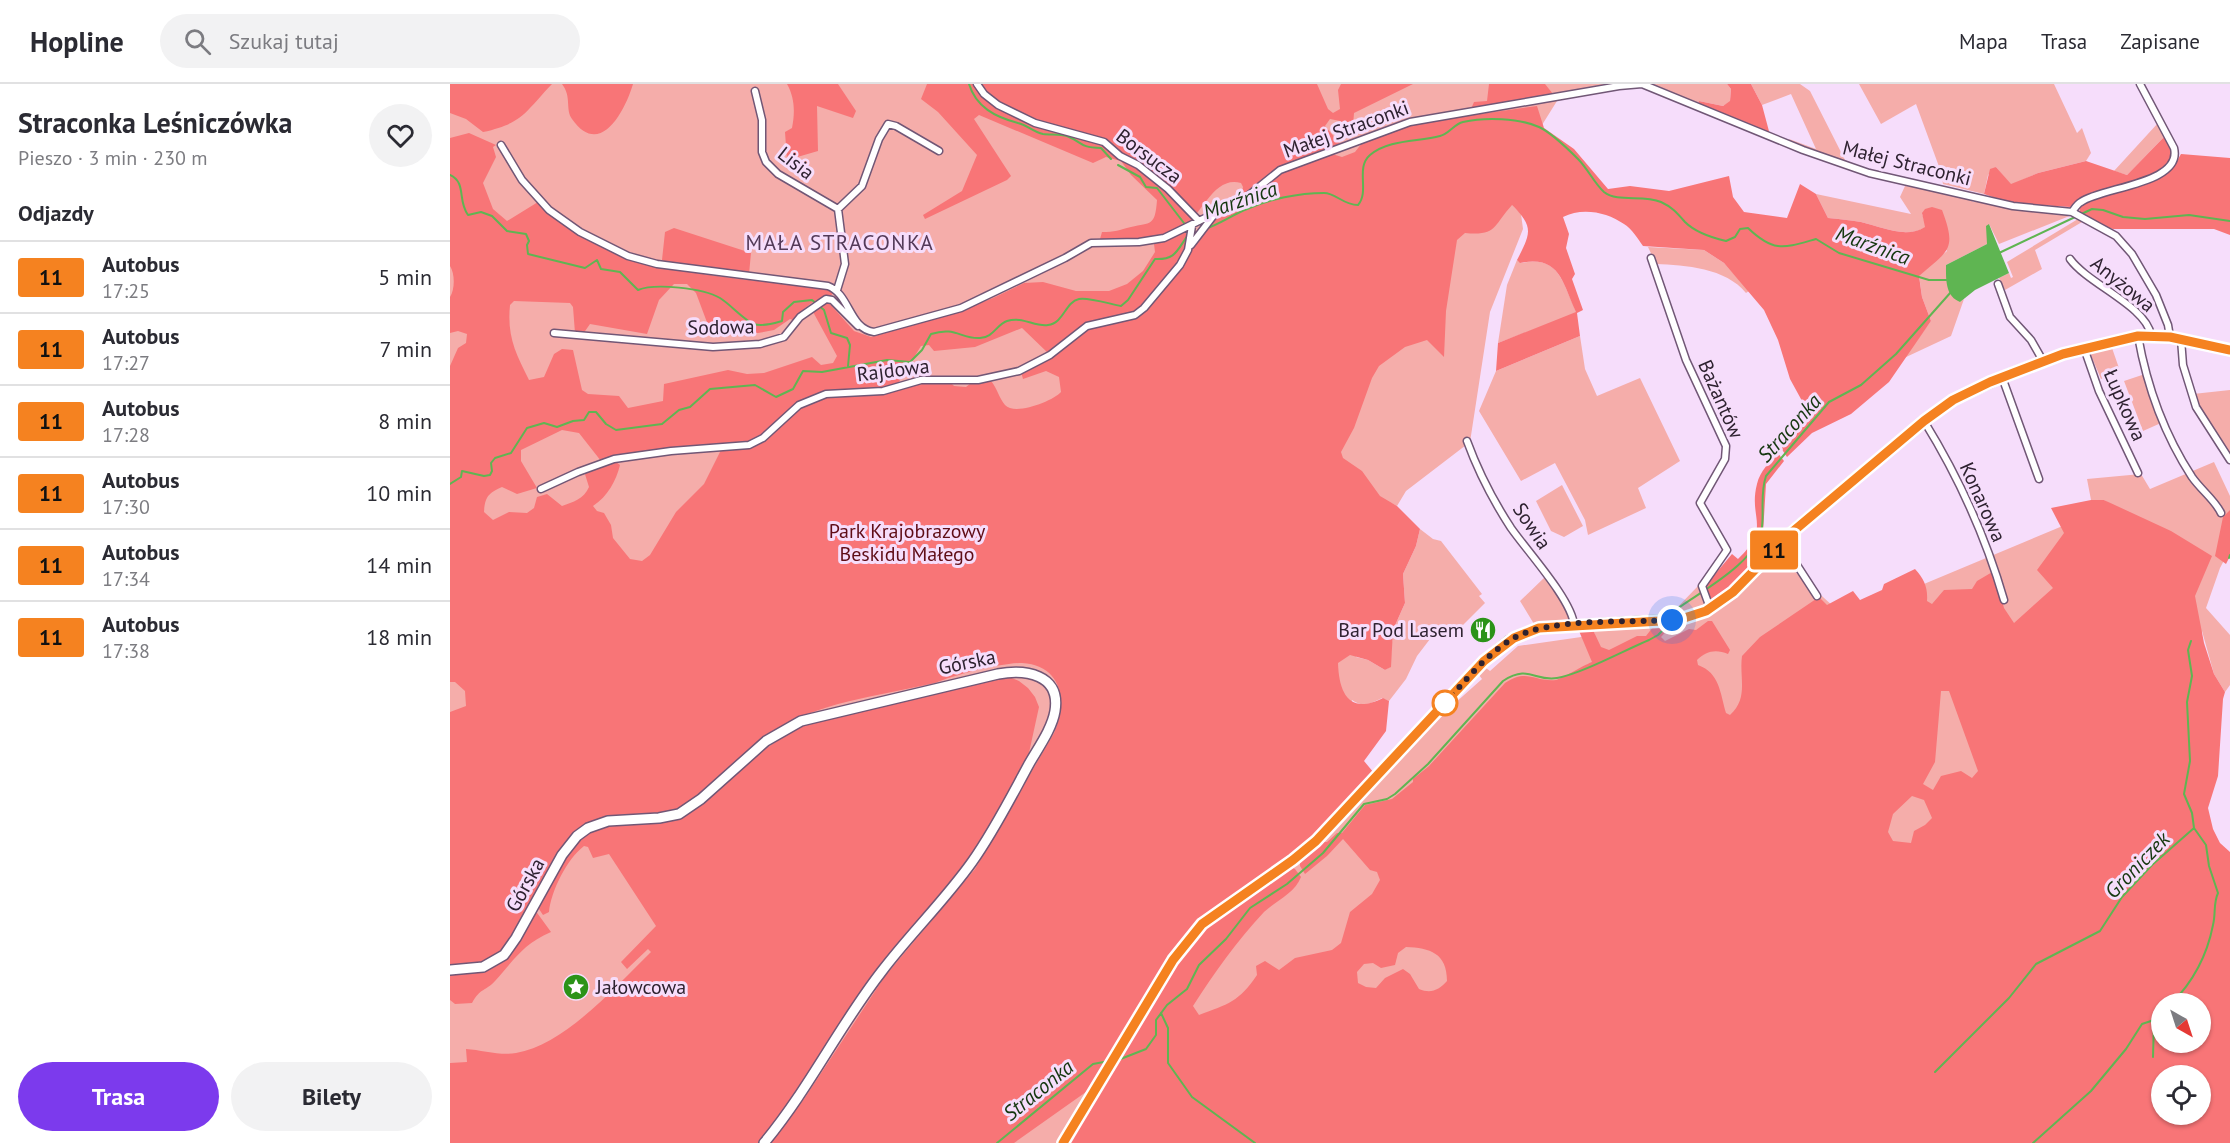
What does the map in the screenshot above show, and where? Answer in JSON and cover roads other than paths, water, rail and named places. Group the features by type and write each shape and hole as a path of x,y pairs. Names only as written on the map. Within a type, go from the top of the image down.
{"street":[{"name":"Borsucza","path":"977,84 984,94 998,105 1035,123 1104,141 1120,156 1138,165 1168,189 1199,221"},
{"name":"Małej Straconki","path":"861,327 869,331 880,331 961,308 1091,243 1154,241 1192,227 1199,221 1244,199 1280,170 1410,122 1633,84 1653,87 1803,150 1877,176 2013,206 2073,213"},
{"path":"2140,84 2174,148 2175,157 2172,165 2158,176 2082,201 2073,213 2116,236 2132,254 2156,295 2168,325 2170,337"},
{"name":"Lisia","path":"755,91 762,120 762,152 769,167 805,192 838,209"},
{"path":"837,290 845,264 838,209 862,186 879,138 888,124 896,126 939,151"},
{"path":"501,145 526,187 549,210 580,232 628,256 657,264 828,286 837,290 861,327"},
{"name":"Rajdowa","path":"541,489 614,459 671,451 749,445 763,438 799,405 826,394 883,391 921,380 978,380 1019,371 1050,355 1087,326 1095,322 1135,315 1144,308 1171,278 1189,247 1214,215"},
{"name":"Rajdowa","path":"1189,247 1192,227"},
{"name":"Bażantów","path":"1651,258 1679,343 1727,449 1725,459 1700,502 1727,550 1704,592 1710,608"},
{"name":"Anyżowa","path":"2070,259 2086,276 2117,297 2146,322 2151,335"},
{"path":"1998,284 2010,317 2031,339 2043,361"},
{"name":"Sodowa","path":"554,333 713,347 738,346 781,339 810,309 824,300 832,300 851,321 861,327"},
{"path":"2138,336 2150,387 2163,424 2192,476 2221,513"},
{"path":"1063,1143 1173,960 1202,924 1293,860 1316,841 1484,661 1501,647 1529,631 1574,625 1678,620 1710,608 1733,592 1782,542 1924,421 1953,400 2002,377 2084,348 2138,336 2170,337 2230,350"},
{"path":"2181,339 2181,353 2196,406 2230,460"},
{"name":"Łupkowa","path":"2084,348 2099,391 2138,473"},
{"path":"2002,377 2040,479"},
{"name":"Konarowa","path":"1924,421 1958,485 1992,562 2004,600"},
{"name":"Sowia","path":"1467,441 1504,517 1557,592 1573,617 1574,625"},
{"path":"1782,542 1817,596"},
{"name":"Górska","path":"450,970 483,967 504,955 516,938 562,855 582,832 602,822 659,818 679,814 701,799 766,741 794,724 825,714 999,674 1020,671 1039,676 1052,691 1055,712 996,822 964,873 882,970 793,1107 764,1143"}],"waterway":[{"path":"969,84 976,99 994,114 1039,133 1067,136 1085,146 1101,148 1111,159"},
{"name":"Marźnica","path":"1205,229 1256,205 1294,195 1328,194 1358,205 1363,193 1363,166 1370,155 1378,150 1386,146 1440,136 1463,122 1502,119 1531,124 1549,133 1578,159 1604,192 1616,197 1661,202 1689,226 1710,236 1726,241 1735,237 1740,229 1748,228 1765,242 1773,245 1796,245 1816,239 1839,253 1929,280 1948,280"},
{"path":"1118,165 1140,177 1146,187 1157,188 1187,227"},
{"path":"450,175 455,178 460,187 468,215 481,212 492,216 507,231 526,234 529,241 528,254 585,268 597,260 601,269 620,272 638,290 667,287 712,294 757,325 782,321 783,312 794,302 812,300 824,310 831,333 847,338 850,345 848,366"},
{"name":"Straconka","path":"1999,253 2092,209 2123,217 2145,219 2189,215 2230,221"},
{"name":"Marźnica","path":"450,484 461,477 462,471 484,476 490,475 491,463 495,458 511,453 527,428 544,423 557,427 584,420 589,412 596,412 606,424 616,430 662,424 679,410 690,407 710,389 755,385 776,397 793,389 803,371 822,372 887,360 910,362 922,350 931,334 946,331 980,338 992,333 1007,321 1048,325 1058,321 1070,304 1079,299 1121,306 1128,300 1155,259 1172,256 1188,235"},
{"name":"Straconka","path":"1673,616 1677,609 1728,574 1751,552 1762,527 1766,476 1829,402 1861,385 1896,354 1951,292"},
{"name":"Straconka","path":"1118,1060 1146,1049 1156,1035 1156,1020 1167,1005 1187,989 1199,965 1226,939 1250,908 1287,884 1323,853 1364,804 1387,799 1395,794 1428,764 1503,681 1519,674 1549,679 1567,676 1649,640 1669,624"},
{"name":"Groniczek","path":"1935,1072 2009,998 2036,964 2100,931 2122,897 2152,865 2194,828 2192,813 2184,794 2190,761 2187,702 2192,676 2188,650 2191,641"},
{"path":"2180,993 2193,977 2203,958 2214,921 2218,893 2209,866 2206,845 2194,828"},
{"path":"1161,1013 1168,1028 1168,1063 1192,1097 1255,1143"},
{"path":"2033,1143 2091,1091 2126,1049 2142,1024 2151,1021"},
{"path":"2153,1053 2153,1057"},
{"name":"Straconka","path":"997,1143 1093,1064 1109,1061"}],"place":[{"name":"Bar Pod Lasem","path":"1483,630"},
{"name":"Jałowcowa","path":"576,987"}],"district":[{"name":"MAŁA STRACONKA","path":"840,242"}],"park label":[{"name":"Park Krajobrazowy Beskidu Małego","path":"907,542"}]}
